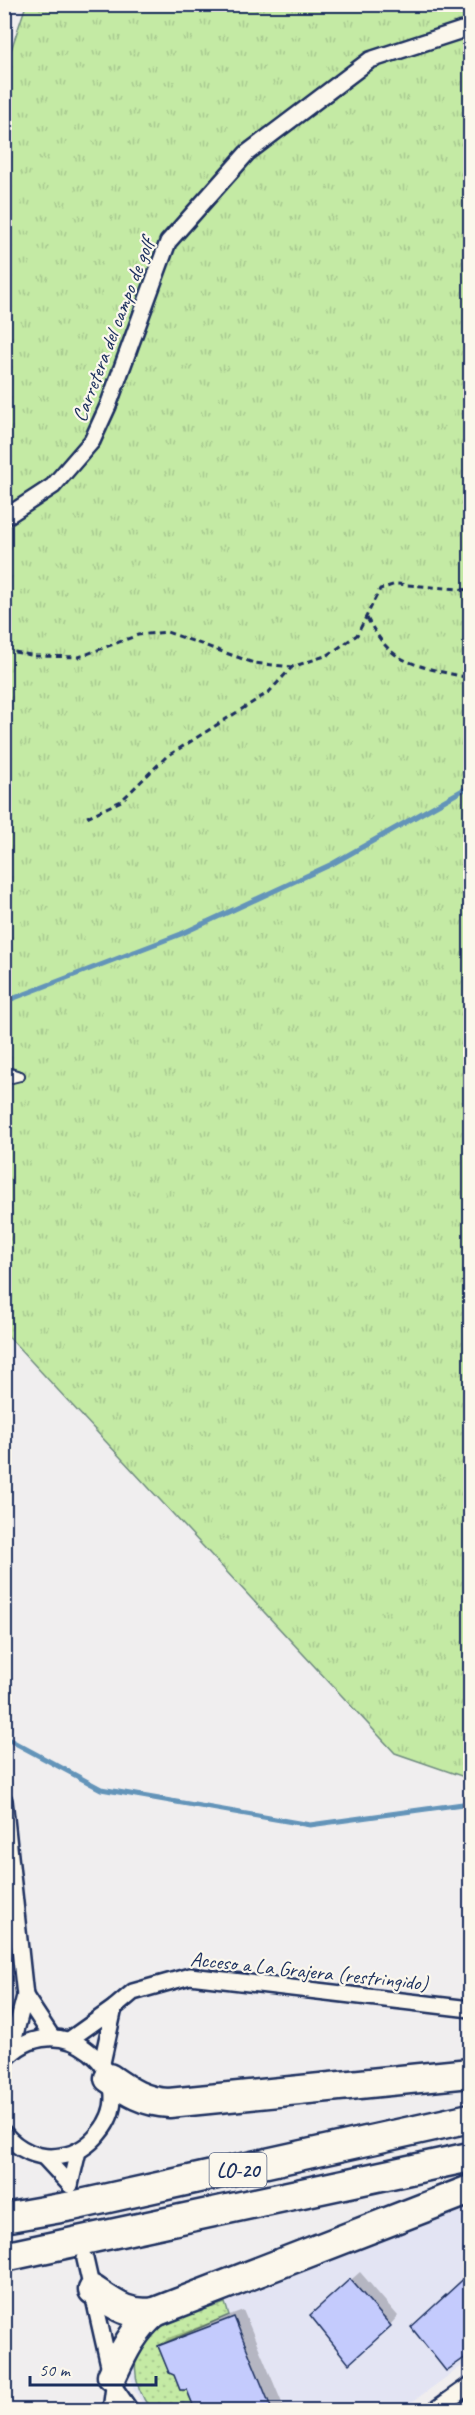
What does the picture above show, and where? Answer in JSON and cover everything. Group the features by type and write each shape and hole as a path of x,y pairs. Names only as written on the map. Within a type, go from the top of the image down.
{"highway":[{"path":"105,2071 141,2099 153,2103 471,2073"},
{"name":"LO-20","path":"4,2218 72,2206 471,2118"},
{"name":"LO-20","path":"4,2257 471,2157"},
{"path":"93,2290 126,2311 140,2314 155,2312 471,2190"},
{"path":"113,2381 132,2336 155,2312"}],"street":[{"name":"Carretera del campo de golf","path":"4,518 53,486 92,441 108,406 168,242 247,153 370,60 462,30 471,30"},
{"path":"4,1800 25,1996 8,2058"},
{"name":"Acceso a La Grajera (restringido)","path":"69,2040 133,1992 190,1976 471,2009"},
{"path":"25,1996 52,2037"},
{"path":"4,2133 23,2149 44,2157 62,2156 78,2151 93,2142 104,2128 110,2112 112,2095 105,2071 114,2008"},
{"path":"8,2058 30,2042 52,2037 81,2045 105,2071"},
{"path":"44,2157 70,2185 78,2151"},
{"path":"85,2259 113,2381 111,2410"},
{"path":"113,2381 130,2410"},
{"path":"435,2410 471,2385"}],"lane":[{"path":"4,1071 20,1076 4,1080"}],"path":[{"path":"4,650 36,656 79,657 138,635 167,632 254,663 292,667 328,656 357,635 380,589 396,584 471,590"},
{"path":"367,618 377,637 398,657 429,668 471,678"},
{"path":"87,817 121,801 166,757 269,692 292,667"}],"shaded area":[{"path":"470,2206 470,2360 401,2410 147,2410 134,2390 129,2366 144,2335"}],"green space":[{"path":"26,5 470,5 470,1779 395,1753 5,1333 4,71"},
{"path":"225,2303 229,2315 158,2346 180,2390 187,2390 195,2409 201,2410 151,2410 140,2389 135,2368 136,2357 146,2337 155,2328 169,2321"}],"building":[{"path":"470,2273 470,2354 446,2371 411,2327"},
{"path":"350,2279 391,2326 349,2364 310,2315"},
{"path":"234,2317 272,2410 195,2410 187,2390 180,2390 174,2375 169,2373 158,2346"}],"waterway":[{"path":"4,1002 181,934 332,864 470,786"},
{"path":"4,1737 101,1789 310,1825 470,1803"}]}
